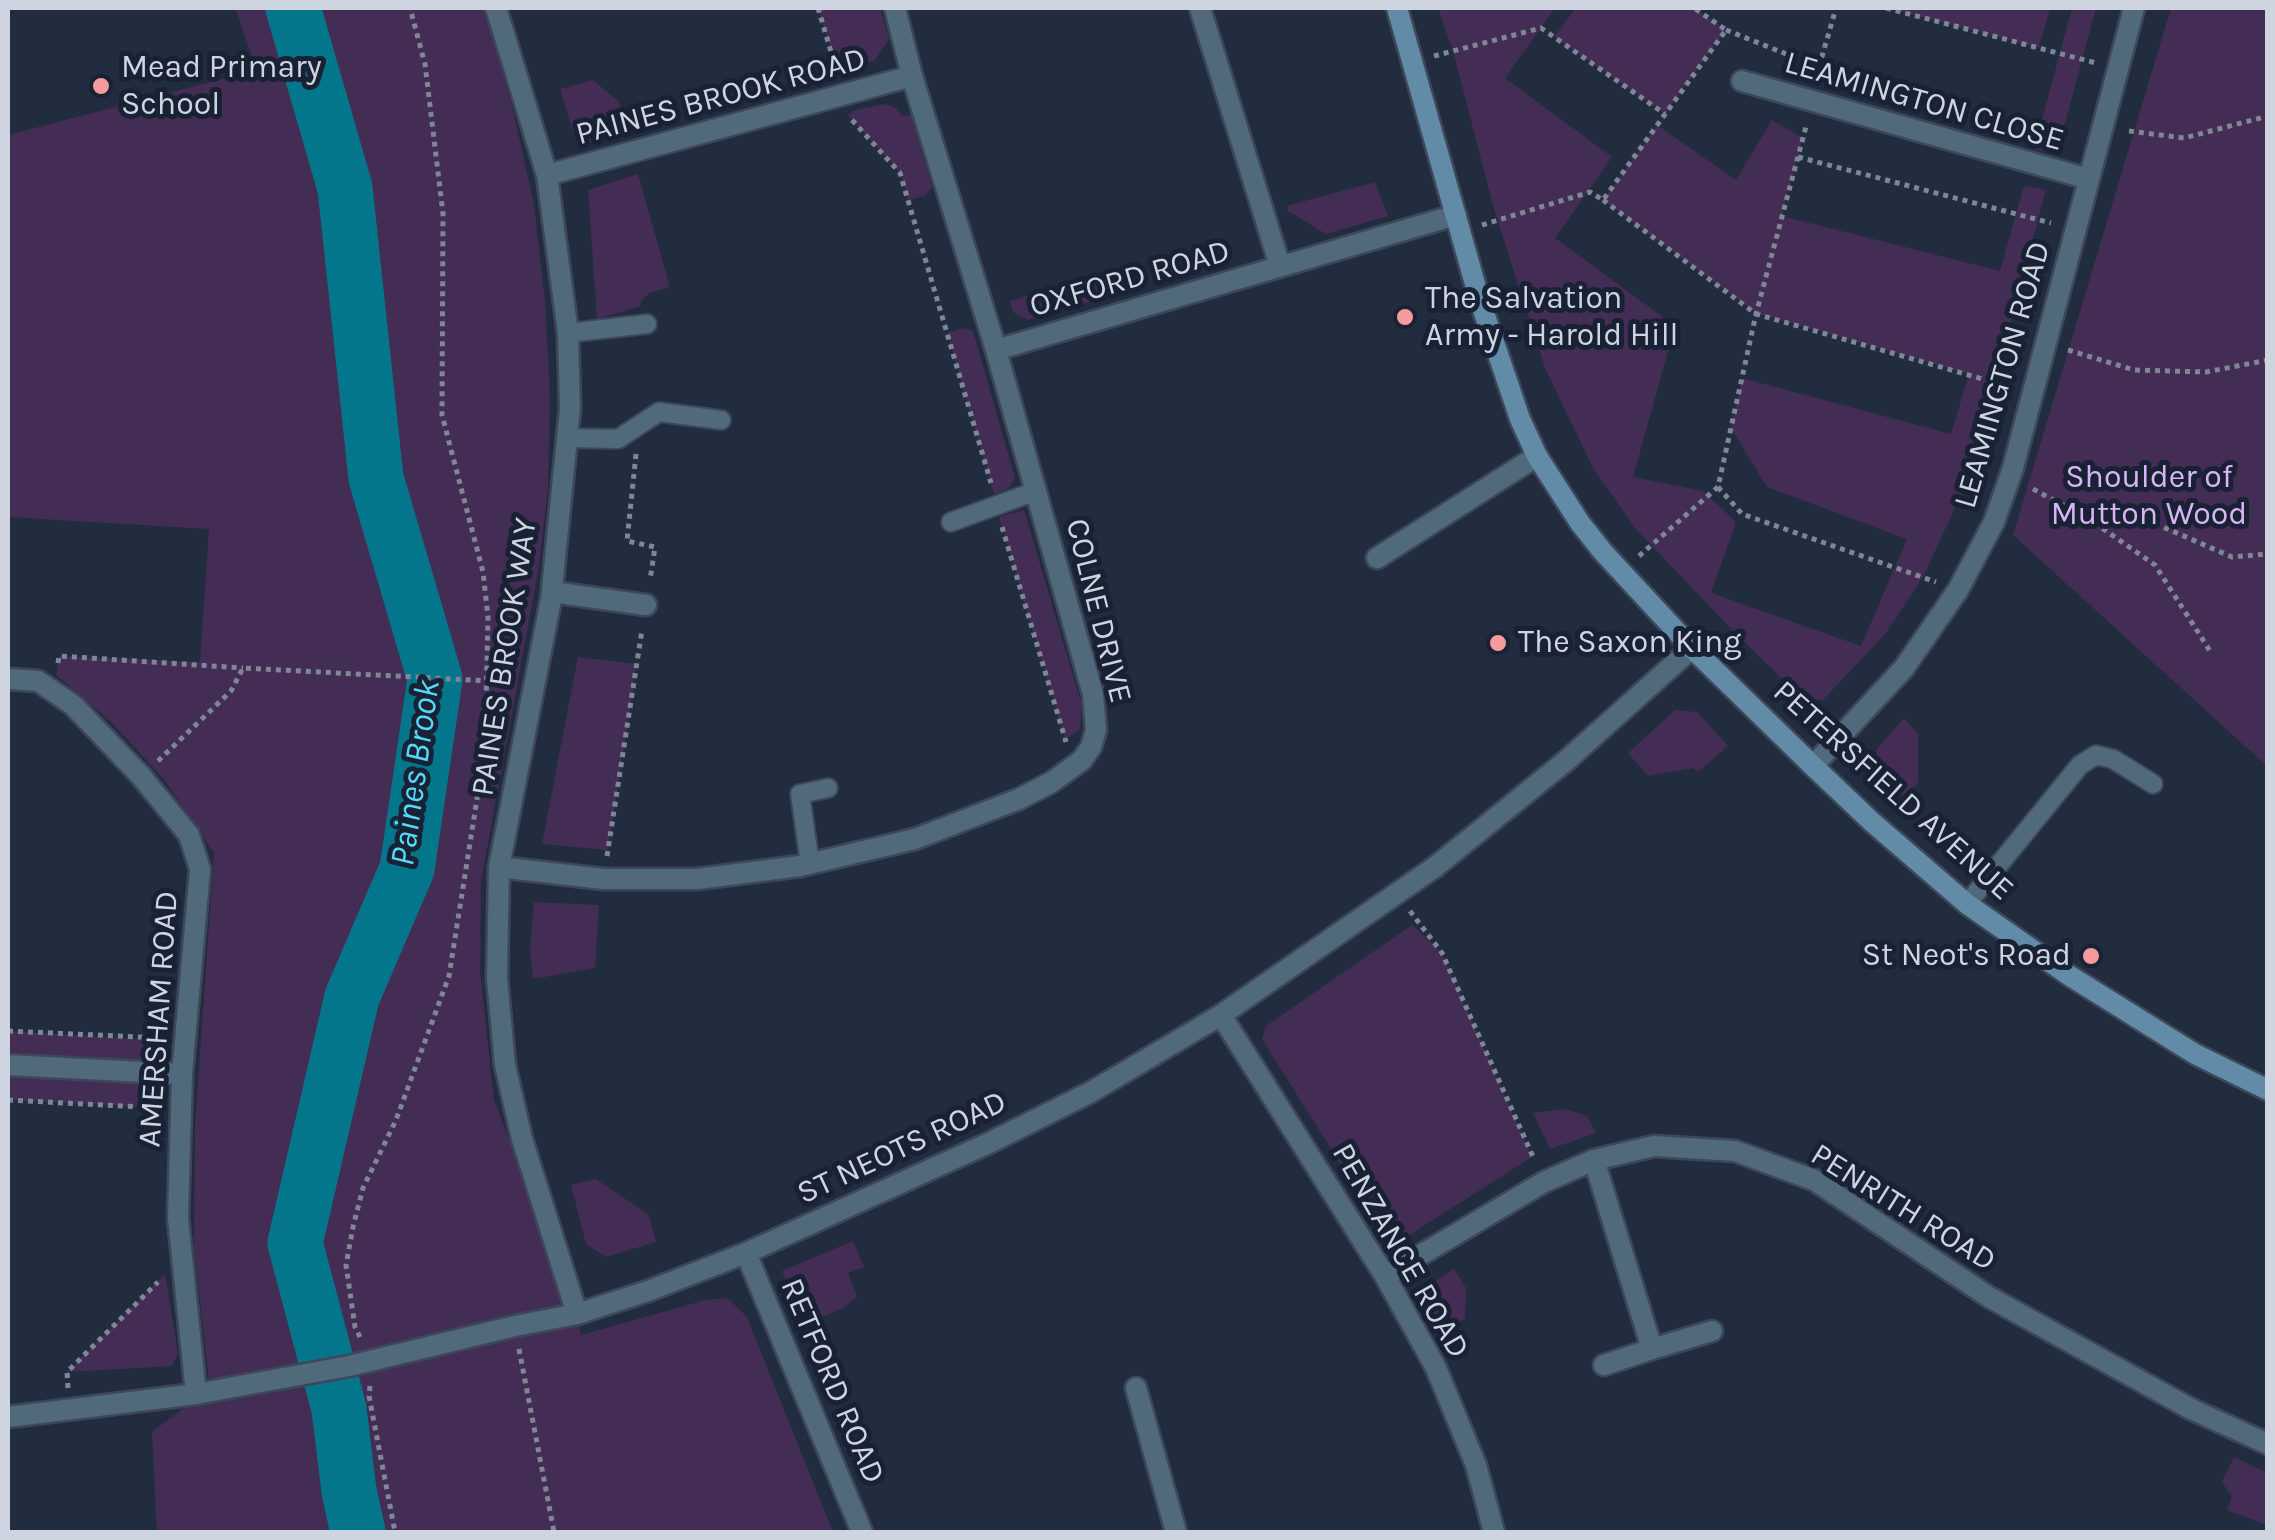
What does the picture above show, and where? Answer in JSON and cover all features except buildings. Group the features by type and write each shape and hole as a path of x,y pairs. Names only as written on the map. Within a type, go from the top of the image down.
{"street":[{"name":"PAINES BROOK WAY","path":"496,8 547,175 568,333 567,438 552,592 499,867 497,978 505,1065 522,1139 577,1314"},
{"name":"COLNE DRIVE","path":"894,8 1093,694 1096,730 1091,747 1074,766"},
{"name":"OXFORD ROAD","path":"1200,8 1280,266"},
{"name":"PETERSFIELD AVENUE","path":"1397,8 1497,350 1537,456 1580,523 1692,648 1813,766 1968,904 2070,976 2179,1044 2268,1090"},
{"name":"LEAMINGTON ROAD","path":"1813,766 1904,668 1958,590 1994,522 2014,468 2134,8"},
{"name":"PAINES BROOK ROAD","path":"547,175 912,76"},
{"name":"LEAMINGTON CLOSE","path":"1742,82 2089,179"},
{"name":"OXFORD ROAD","path":"996,350 1280,266 1458,223"},
{"path":"1377,558 1537,456"},
{"path":"552,592 646,605"},
{"name":"ST NEOTS ROAD","path":"8,1416 196,1394 349,1366 577,1314 746,1252 989,1143 1091,1092 1221,1015 1435,866 1567,760 1692,648"},
{"name":"AMERSHAM ROAD","path":"8,679 38,681 73,704 141,776 189,836 200,870 182,1074 178,1218 196,1394"},
{"path":"499,867 603,879 696,879 810,864 916,839 1019,799 1074,766"},
{"name":"PENZANCE ROAD","path":"1221,1015 1384,1276 1436,1368 1476,1466 1494,1532"},
{"path":"8,1064 182,1074"},
{"name":"PENRITH ROAD","path":"1384,1276 1544,1182 1594,1160 1654,1146 1735,1151 1814,1180 1990,1297 2191,1408 2268,1444"},
{"path":"1594,1160 1652,1349"},
{"name":"RETFORD ROAD","path":"746,1252 862,1532"},
{"path":"1604,1365 1712,1332"},
{"path":"1136,1388 1176,1532"}],"lane":[{"path":"568,333 647,324"},
{"path":"567,438 618,439 660,412 722,420"},
{"path":"950,522 1036,491"},
{"path":"1968,904 2080,765 2096,755 2113,760 2153,784"},
{"path":"810,864 800,794 828,788"}],"path":[{"path":"361,1339 355,1327 346,1265 353,1227 363,1188 396,1120 448,976 485,748 488,680 488,617 482,572 442,415 444,214 425,64 410,8"},
{"path":"818,8 848,116 900,173 1074,766"},
{"path":"1694,8 1726,30 1820,67 1836,8"},
{"path":"1886,8 2117,69"},
{"path":"1412,62 1541,28 1664,114"},
{"path":"1603,200 1726,30"},
{"path":"1622,572 1718,487 1756,314 1812,102"},
{"path":"2101,128 2184,138 2268,116"},
{"path":"1798,157 2076,229"},
{"path":"1458,223 1590,192 1756,314 2032,394"},
{"path":"2046,343 2134,370 2206,372 2268,360"},
{"path":"603,879 655,547 627,541 639,426"},
{"path":"1718,487 1742,514 1958,590"},
{"path":"2030,487 2155,564 2212,654"},
{"path":"2060,503 2146,520 2232,557 2268,554"},
{"path":"54,692 59,656 536,684"},
{"path":"141,776 230,692 243,668"},
{"path":"1396,892 1442,953 1544,1182"},
{"path":"8,1030 145,1040 185,1037"},
{"path":"8,1100 181,1110"},
{"path":"67,1378 66,1372 181,1258"},
{"path":"514,1326 554,1532"},
{"path":"372,1374 368,1396 395,1532"}],"green space":[{"path":"235,8 485,8 534,205 545,300 550,398 548,491 538,572 481,881 480,971 494,1100 577,1314 581,1335 706,1300 727,1298 747,1317 833,1532 157,1532 152,1432 210,1388 194,1250 195,1125 214,853 164,779 110,721 56,675 59,656 200,662 209,529 8,517 8,135 257,70"},
{"path":"818,8 880,8 889,39 874,61 837,71"},
{"path":"1438,8 1555,8 1505,78 1612,157 1555,238 1675,326 1633,477 1703,491 1736,522 1711,593 1861,646 1907,539 1767,487 1731,428 1742,378 1951,434 1969,374 1756,313 1603,200 1657,125 1736,180 1772,120 1803,138 1782,216 2000,271 2024,186 2046,190 1967,482 1923,577 1885,634 1823,700 1803,699 1735,633 1636,529 1593,468 1545,368 1494,209"},
{"path":"1576,8 1694,8 1726,30 1665,114 1554,37"},
{"path":"1886,8 2050,8 2039,48"},
{"path":"2072,8 2096,8 2061,138 2045,152 2034,149"},
{"name":"Shoulder of Mutton Wood","path":"2171,8 2267,8 2267,766 2013,535"},
{"path":"593,80 619,102 627,132 585,142 573,132 560,89"},
{"path":"885,104 903,116 911,115 932,187 925,196 908,200 900,173 848,115"},
{"path":"638,174 670,287 650,293 641,306 597,319 588,190"},
{"path":"1375,182 1388,216 1326,234 1288,211 1287,206"},
{"path":"1112,271 1120,293 1028,320 1013,312 1010,301"},
{"path":"965,328 973,331 1015,478 1009,488 994,494 947,333"},
{"path":"1024,510 1082,706 1080,729 1065,740 999,517"},
{"path":"578,657 637,664 608,850 542,844"},
{"path":"1675,710 1697,712 1728,746 1698,772 1693,768 1648,776 1628,753"},
{"path":"1904,718 1918,734 1918,783 1904,797 1879,774 1876,750"},
{"path":"534,902 599,905 595,968 533,979 530,948"},
{"path":"1412,925 1442,953 1532,1157 1392,1246 1262,1039 1266,1026"},
{"path":"8,1031 145,1040 137,1107 8,1100"},
{"path":"1565,1109 1587,1116 1596,1133 1550,1149 1533,1113"},
{"path":"596,1179 649,1215 656,1242 606,1257 586,1244 571,1185"},
{"path":"853,1241 864,1267 848,1273 857,1297 843,1308 804,1325 782,1271"},
{"path":"1454,1269 1466,1288 1465,1319 1441,1332 1421,1298 1427,1286"},
{"path":"165,1274 178,1353 172,1366 67,1372"},
{"path":"2234,1457 2267,1473 2267,1525 2227,1510 2232,1497 2222,1482"}],"waterway":[{"name":"Paines Brook","path":"293,8 345,188 376,478 435,679 407,869 352,997 295,1243 339,1409 358,1532"}],"place":[{"name":"Mead Primary School","path":"101,86"},
{"name":"The Salvation Army - Harold Hill","path":"1405,317"},
{"name":"The Saxon King","path":"1498,643"},
{"name":"St Neot's Road","path":"2091,956"}]}
